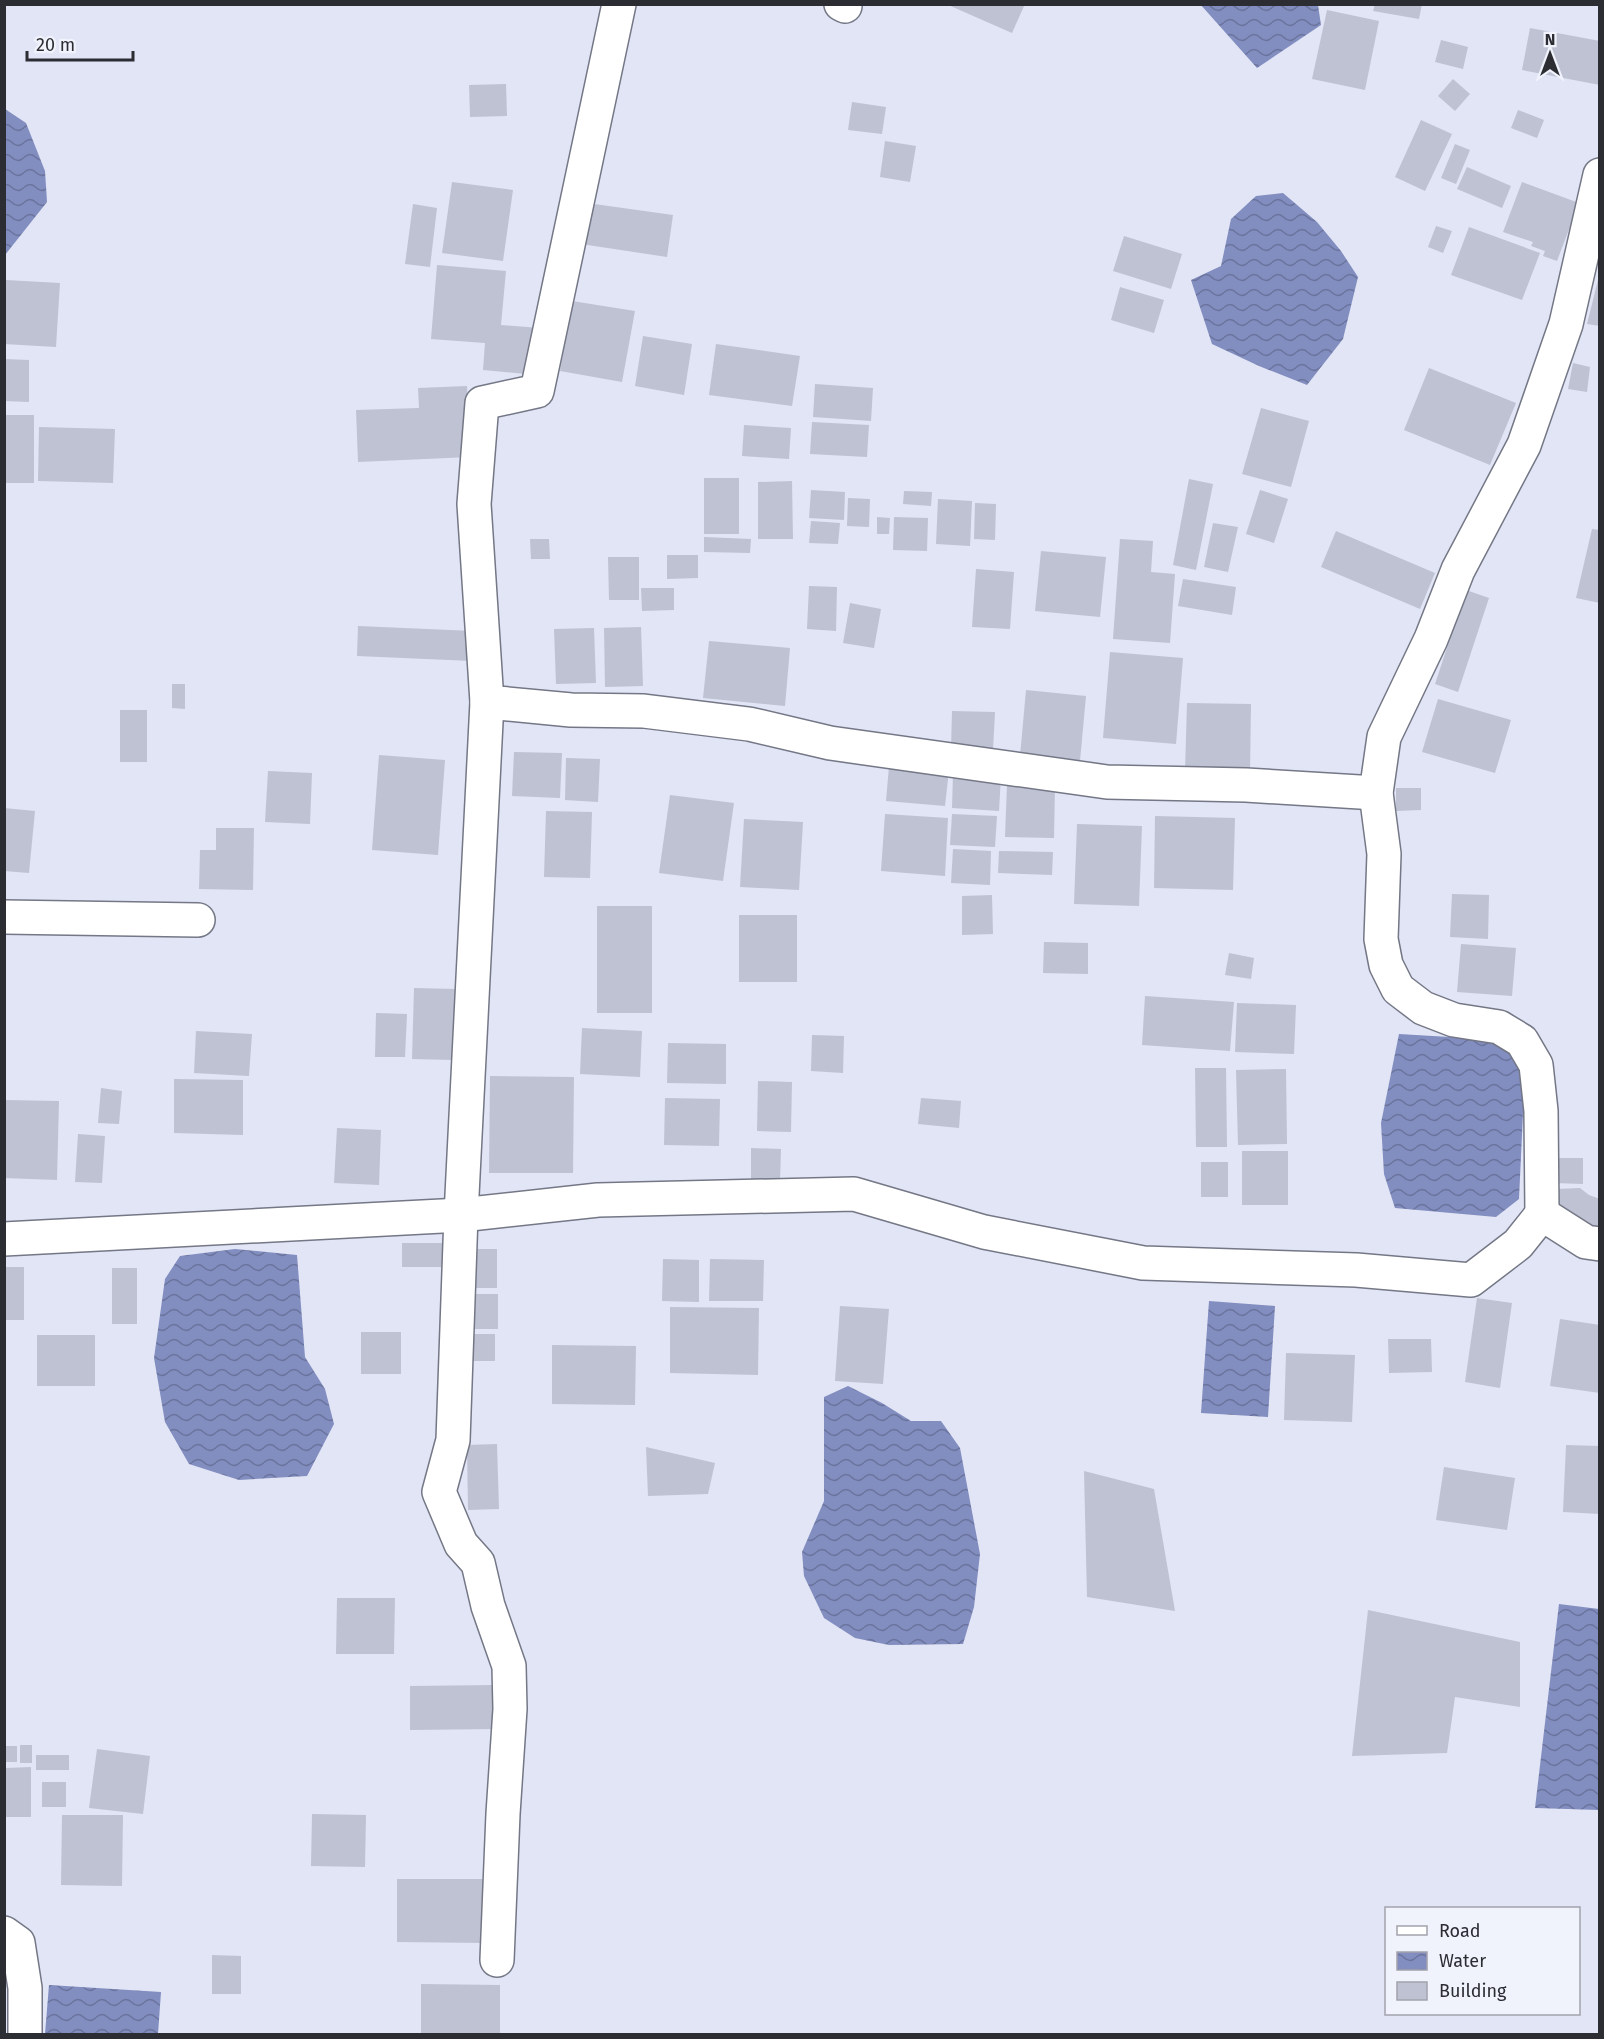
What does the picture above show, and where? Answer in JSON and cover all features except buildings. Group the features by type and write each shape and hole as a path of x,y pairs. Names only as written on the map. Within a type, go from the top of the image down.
{"street":[{"path":"497,1960 510,1709 510,1666 488,1606 478,1563 461,1544 439,1492 453,1440 461,1215 487,702 474,504 482,403 537,391 619,4"},
{"path":"4,1239 461,1215 598,1200 854,1194 984,1232 1143,1263 1356,1270 1471,1280 1518,1244 1542,1214 1541,1111 1536,1065 1522,1041 1499,1027 1454,1020 1423,1008 1398,989 1386,964 1381,939 1384,854 1376,794 1384,737 1431,639 1458,570 1524,445 1566,324 1599,175"},
{"path":"487,702 571,710 644,711 737,722 830,743 1107,782 1246,785 1376,794"},
{"path":"4,917 198,920"},
{"path":"1542,1214 1586,1242 1599,1244"},
{"path":"4,1933 18,1943 25,1988 25,2034"}],"water":[{"path":"1200,4 1318,5 1321,25 1257,68"},
{"path":"5,109 26,123 45,171 47,202 5,255"},
{"path":"1283,193 1317,222 1341,251 1358,277 1343,339 1307,385 1212,344 1191,280 1221,266 1231,219 1256,196"},
{"path":"1399,1034 1500,1040 1525,1070 1519,1199 1496,1217 1395,1208 1384,1174 1381,1123"},
{"path":"235,1249 297,1255 305,1357 325,1389 334,1424 307,1476 239,1480 189,1464 165,1422 154,1358 165,1279 180,1256"},
{"path":"1209,1301 1275,1306 1268,1417 1201,1413"},
{"path":"848,1386 911,1421 941,1421 960,1448 980,1554 974,1607 963,1644 889,1645 855,1638 824,1618 804,1576 802,1552 824,1501 824,1397"},
{"path":"1559,1604 1599,1609 1599,1810 1535,1808"},
{"path":"49,1985 161,1992 158,2034 45,2034"}]}
